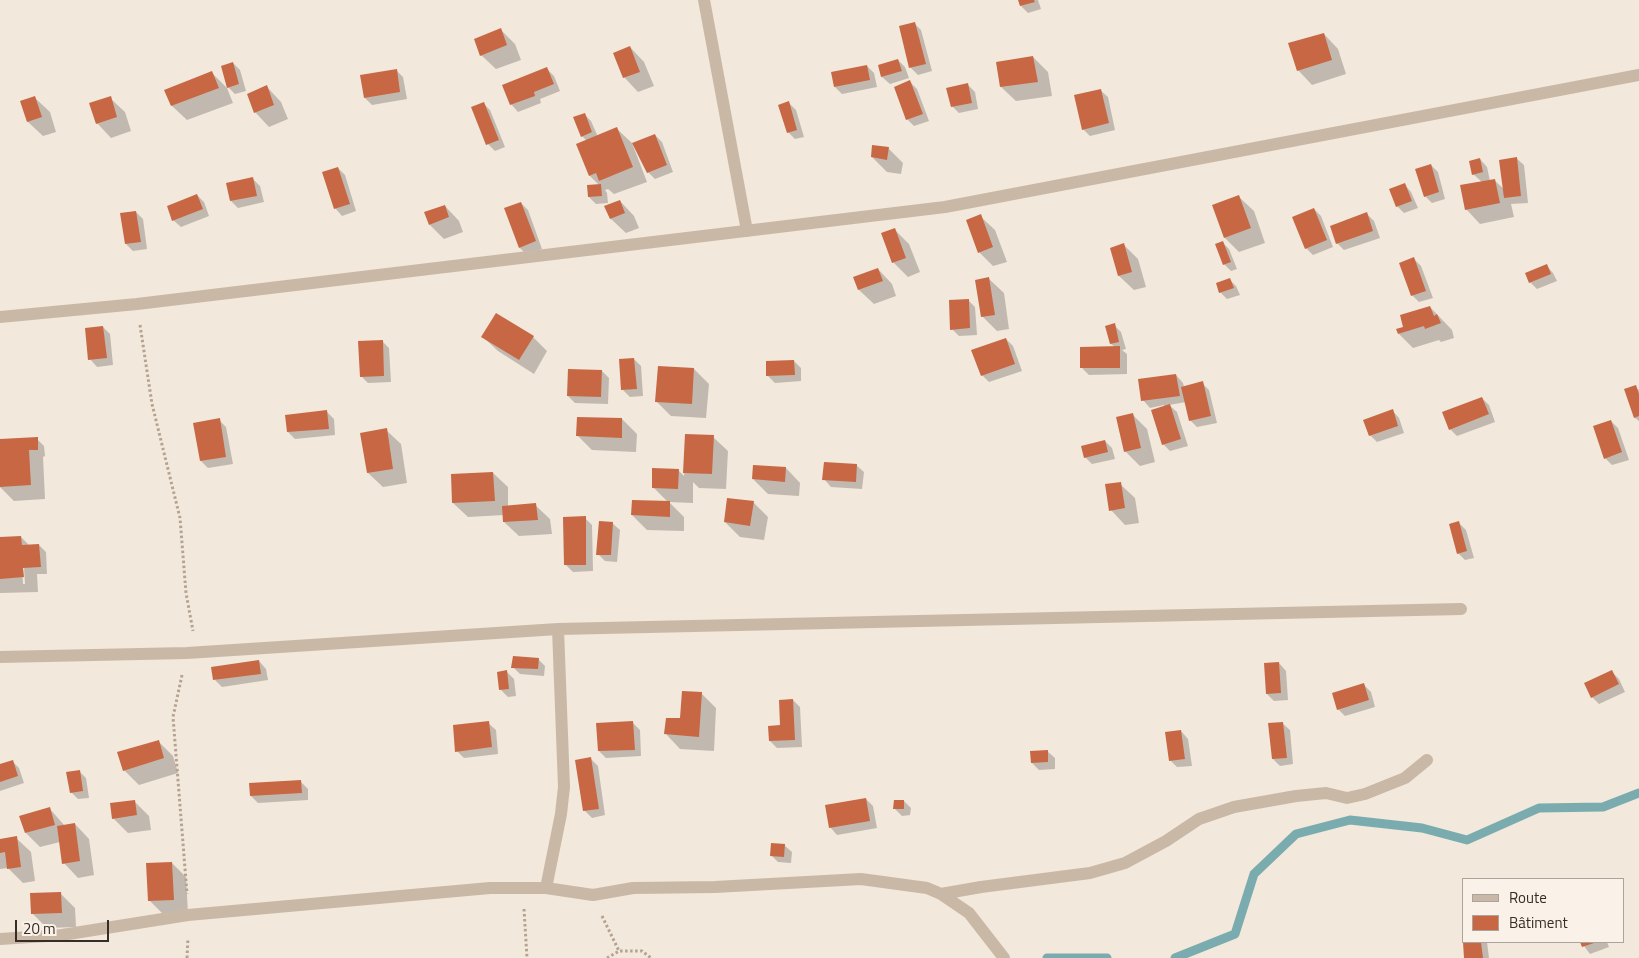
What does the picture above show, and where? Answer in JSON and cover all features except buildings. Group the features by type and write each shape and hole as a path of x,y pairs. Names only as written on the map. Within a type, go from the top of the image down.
{"street":[{"path":"704,0 747,231"},
{"path":"0,318 137,304 945,207 1639,75"},
{"path":"0,656 187,653 558,629 1461,609"},
{"path":"546,888 561,814 564,787 558,629"},
{"path":"941,894 1090,873 1125,863 1166,841 1199,819 1234,807 1296,796 1326,794 1347,798 1365,794 1405,778 1427,760"},
{"path":"0,939 62,935 188,915 490,888 546,888 593,895 633,888 715,887 860,879 927,888 941,894 969,913 1004,958"}],"path":[{"path":"522,888 527,958"},
{"path":"593,895 619,951"},
{"path":"607,958 619,951 642,951 651,958"}],"waterway":[{"path":"1175,958 1235,934 1254,874 1296,834 1350,820 1422,828 1467,840 1539,808 1603,807 1639,793"},
{"path":"1047,958 1107,958"}]}
